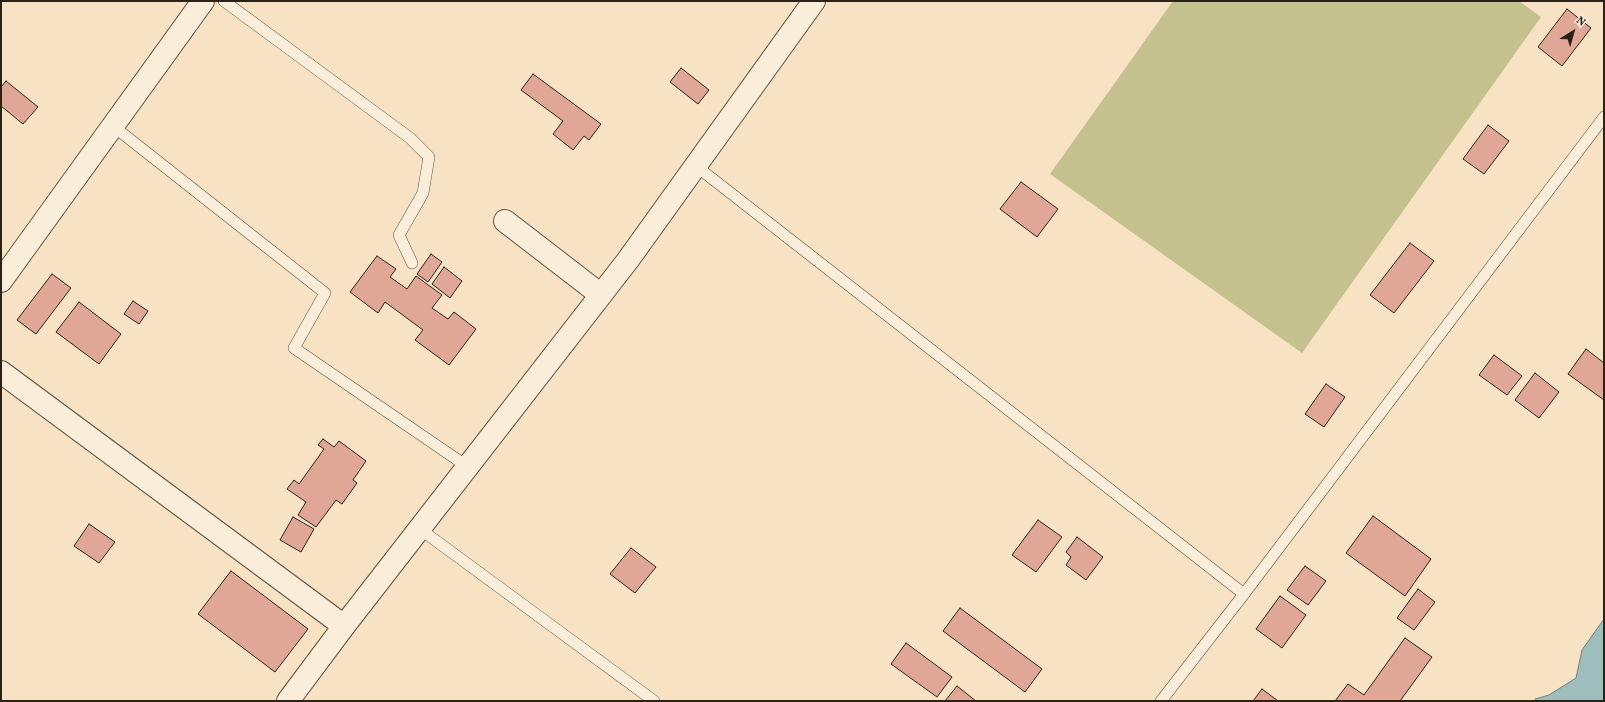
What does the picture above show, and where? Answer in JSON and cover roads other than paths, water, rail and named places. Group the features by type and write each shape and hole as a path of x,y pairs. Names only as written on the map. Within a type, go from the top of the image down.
{"street":[{"path":"1,281 203,1"},
{"path":"288,701 344,626 601,295 696,166 814,1"},
{"path":"506,221 601,295"},
{"path":"1,372 344,626"}],"lane":[{"path":"224,1 410,138 430,157 423,194 400,235 412,263"},
{"path":"1161,701 1244,594 1604,117"},
{"path":"113,126 325,293 294,348 468,467"},
{"path":"696,166 1244,594"},
{"path":"420,529 654,701"}],"water":[{"path":"1604,619 1604,701 1536,701 1535,699 1549,695 1576,678 1582,650"}]}
